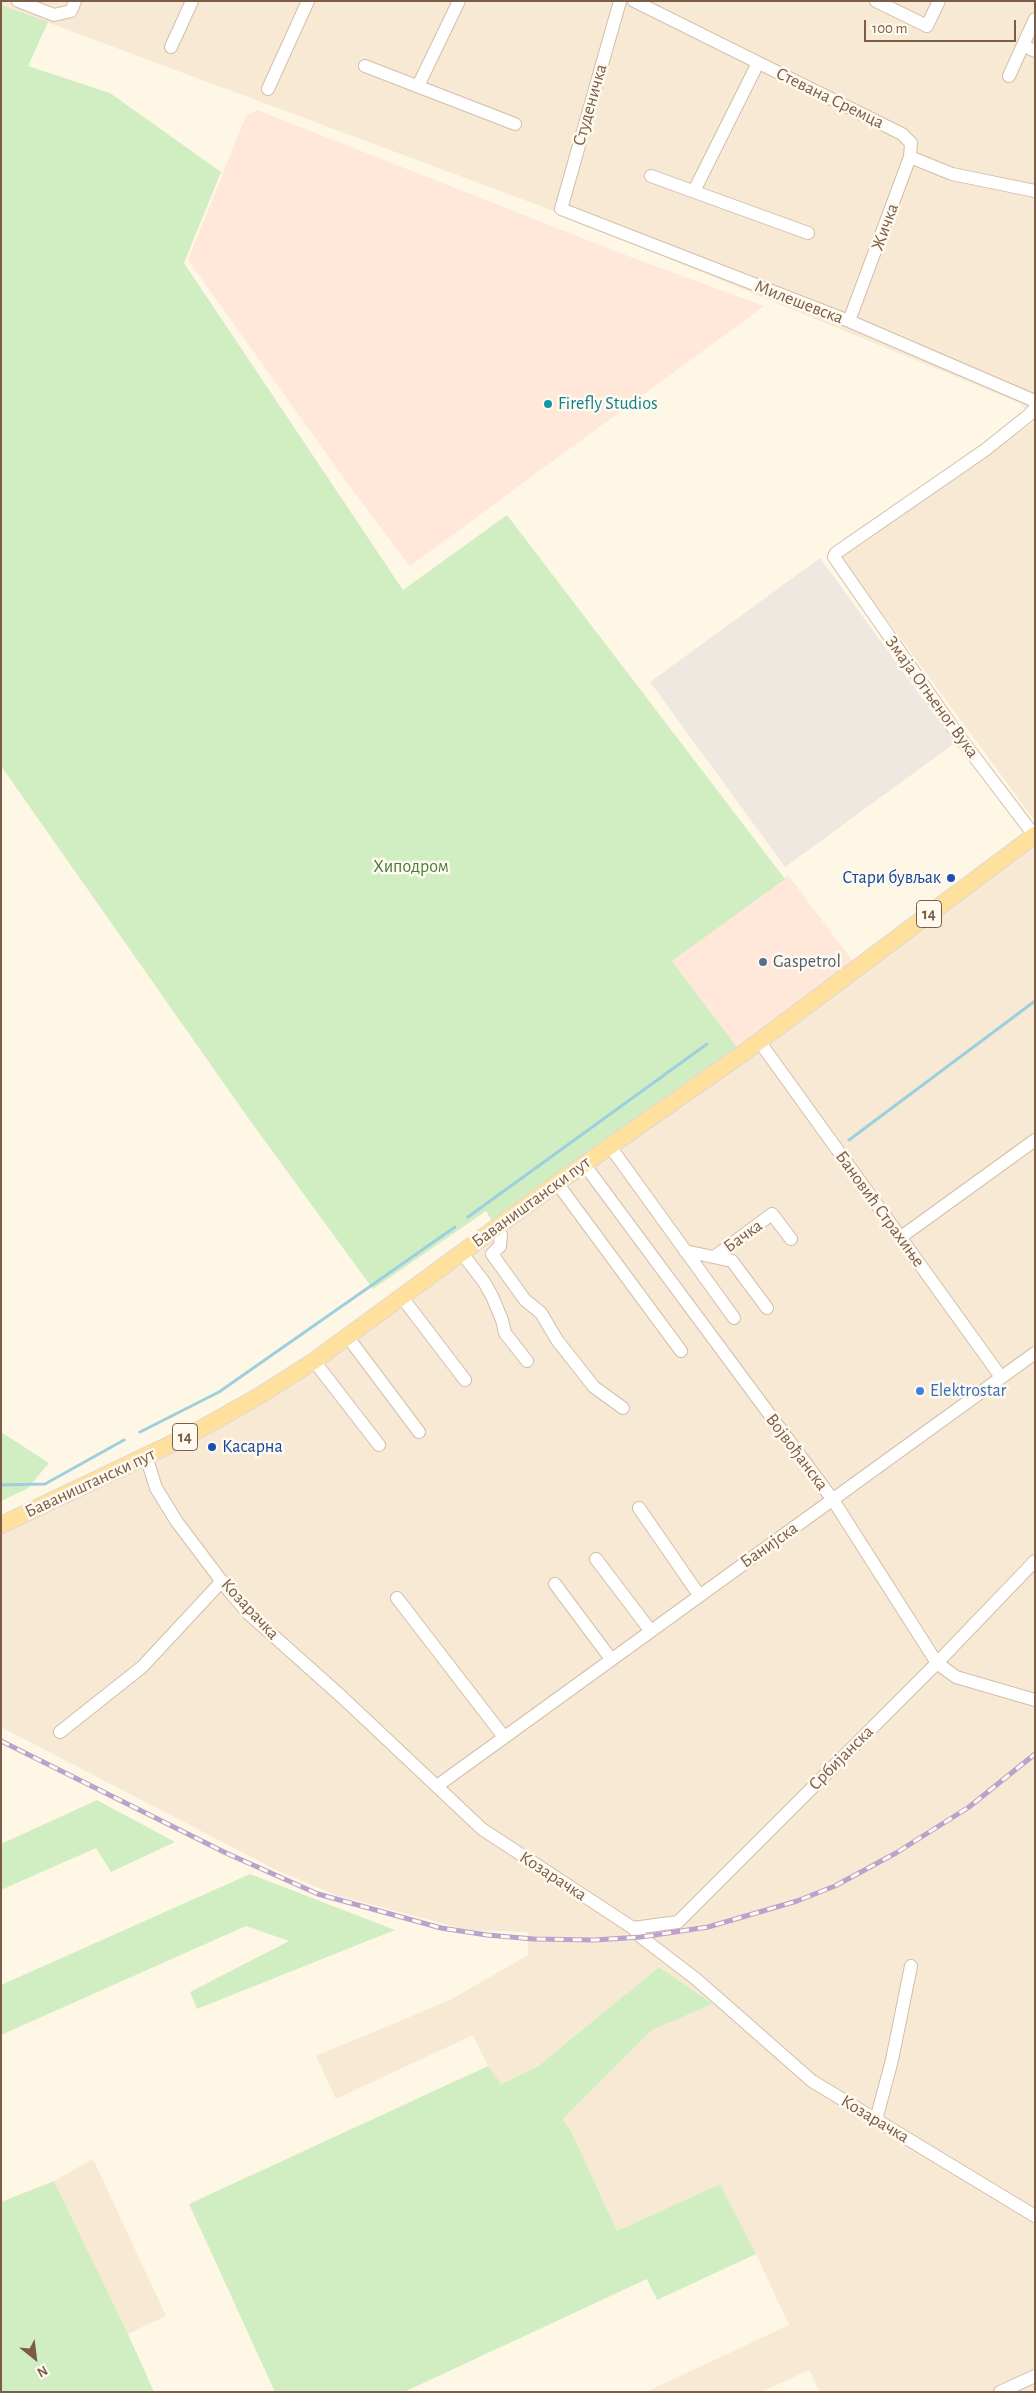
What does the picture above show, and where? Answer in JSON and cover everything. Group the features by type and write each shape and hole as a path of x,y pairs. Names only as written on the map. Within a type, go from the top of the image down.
{"main road":[{"name":"Баваништански пут","path":"1,1525 146,1456 259,1396 314,1361 461,1252 759,1041 1034,835"}],"street":[{"path":"18,1 54,15 73,6"},
{"path":"171,47 192,1"},
{"path":"268,89 308,1"},
{"path":"418,86 458,1"},
{"name":"Студеничка","path":"561,209 620,1"},
{"path":"876,1 927,26 939,1"},
{"name":"Стевана Сремца","path":"642,3 902,134 911,143 910,157"},
{"path":"1009,76 1035,19"},
{"path":"1023,45 1035,50"},
{"name":"Стевана Сремца","path":"694,191 758,63"},
{"path":"365,66 515,124"},
{"path":"910,157 952,174 1035,191"},
{"name":"Жичка","path":"849,321 910,157"},
{"path":"651,176 808,233"},
{"name":"Милешевска","path":"561,209 849,321 1035,401"},
{"name":"Змаја Огњеног Вука","path":"1034,835 958,735 834,557 836,552 985,450 1029,415 1035,408"},
{"name":"Бановић Страхиње","path":"759,1041 1001,1377"},
{"path":"901,1237 1035,1140"},
{"path":"610,1145 734,1318"},
{"name":"Војвођанска","path":"584,1164 833,1500 937,1663 956,1677 1035,1700"},
{"path":"557,1183 681,1351"},
{"name":"Бачка","path":"714,1257 772,1214 791,1239"},
{"path":"496,1228 500,1236 500,1246 492,1254 525,1300 540,1313 557,1340 594,1387 623,1408"},
{"path":"686,1251 732,1262 767,1308"},
{"path":"461,1252 488,1289 502,1320 504,1333 527,1361"},
{"path":"401,1296 465,1380"},
{"path":"347,1336 419,1432"},
{"name":"Банијска","path":"437,1786 1035,1353"},
{"path":"314,1361 379,1445"},
{"name":"Козарачка","path":"146,1456 156,1488 177,1522 249,1614 482,1829 633,1928 641,1938 696,1979 812,2081 1035,2216"},
{"path":"638,1508 699,1595"},
{"path":"596,1559 650,1630"},
{"name":"Србијанска","path":"633,1928 678,1922 937,1663 1035,1561"},
{"path":"60,1732 93,1708 142,1667 222,1581"},
{"path":"555,1584 611,1659"},
{"path":"397,1598 504,1737"},
{"path":"876,2120 892,2060 911,1966"},
{"path":"1000,2392 1035,2376"}],"shaded area":[{"path":"1,1 1035,1 1035,821 840,556 1034,422 1020,403 543,207 1,5"},
{"path":"257,110 628,256 764,306 410,566 351,488 188,260 246,116"},
{"path":"820,558 955,743 785,867 650,682"},
{"path":"1035,845 1035,2392 820,2392 809,2370 761,2392 646,2392 789,2325 756,2254 720,2184 617,2231 572,2133 563,2119 652,2030 713,2004 659,1967 537,2067 500,2084 488,2066 473,2035 336,2099 316,2056 450,2000 528,1955 528,1932 467,1930 336,1895 278,1871 1,1727 1,1530 238,1412"},
{"name":"Gaspetrol","path":"788,875 854,963 736,1047 672,961"},
{"path":"93,2159 166,2316 128,2334 54,2181"}],"green space":[{"name":"Хиподром","path":"1,5 48,22 28,66 110,93 221,172 184,263 403,590 507,515 785,879 672,961 742,1054 496,1228 486,1211 373,1289 251,1122 1,766"},
{"path":"1,1432 49,1463 27,1489 1,1501"},
{"path":"97,1800 175,1842 111,1872 96,1848 1,1890 1,1844"},
{"path":"250,1874 395,1930 197,2009 190,1992 289,1941 246,1926 1,2035 1,1985"},
{"path":"659,1967 713,2004 652,2030 563,2119 572,2133 617,2231 720,2184 756,2254 657,2300 647,2279 404,2392 275,2392 189,2204 488,2066 501,2084 537,2067"},
{"path":"54,2181 154,2392 1,2392 1,2202"}],"waterway":[{"path":"849,1140 1035,1001"},
{"path":"468,1217 707,1044"},
{"path":"140,1432 219,1392 455,1227"},
{"path":"1,1485 45,1484 124,1440"}],"railway":[{"path":"1,1741 226,1853 318,1894 441,1928 487,1935 534,1939 594,1940 641,1937 708,1927 797,1901 835,1886 896,1853 969,1807 1035,1754"}],"place":[{"name":"Firefly Studios","path":"548,404"},
{"name":"Стари бувљак","path":"951,878"},
{"name":"Gaspetrol","path":"763,962"},
{"name":"Elektrostar","path":"920,1391"},
{"name":"Касарна","path":"212,1447"}]}
